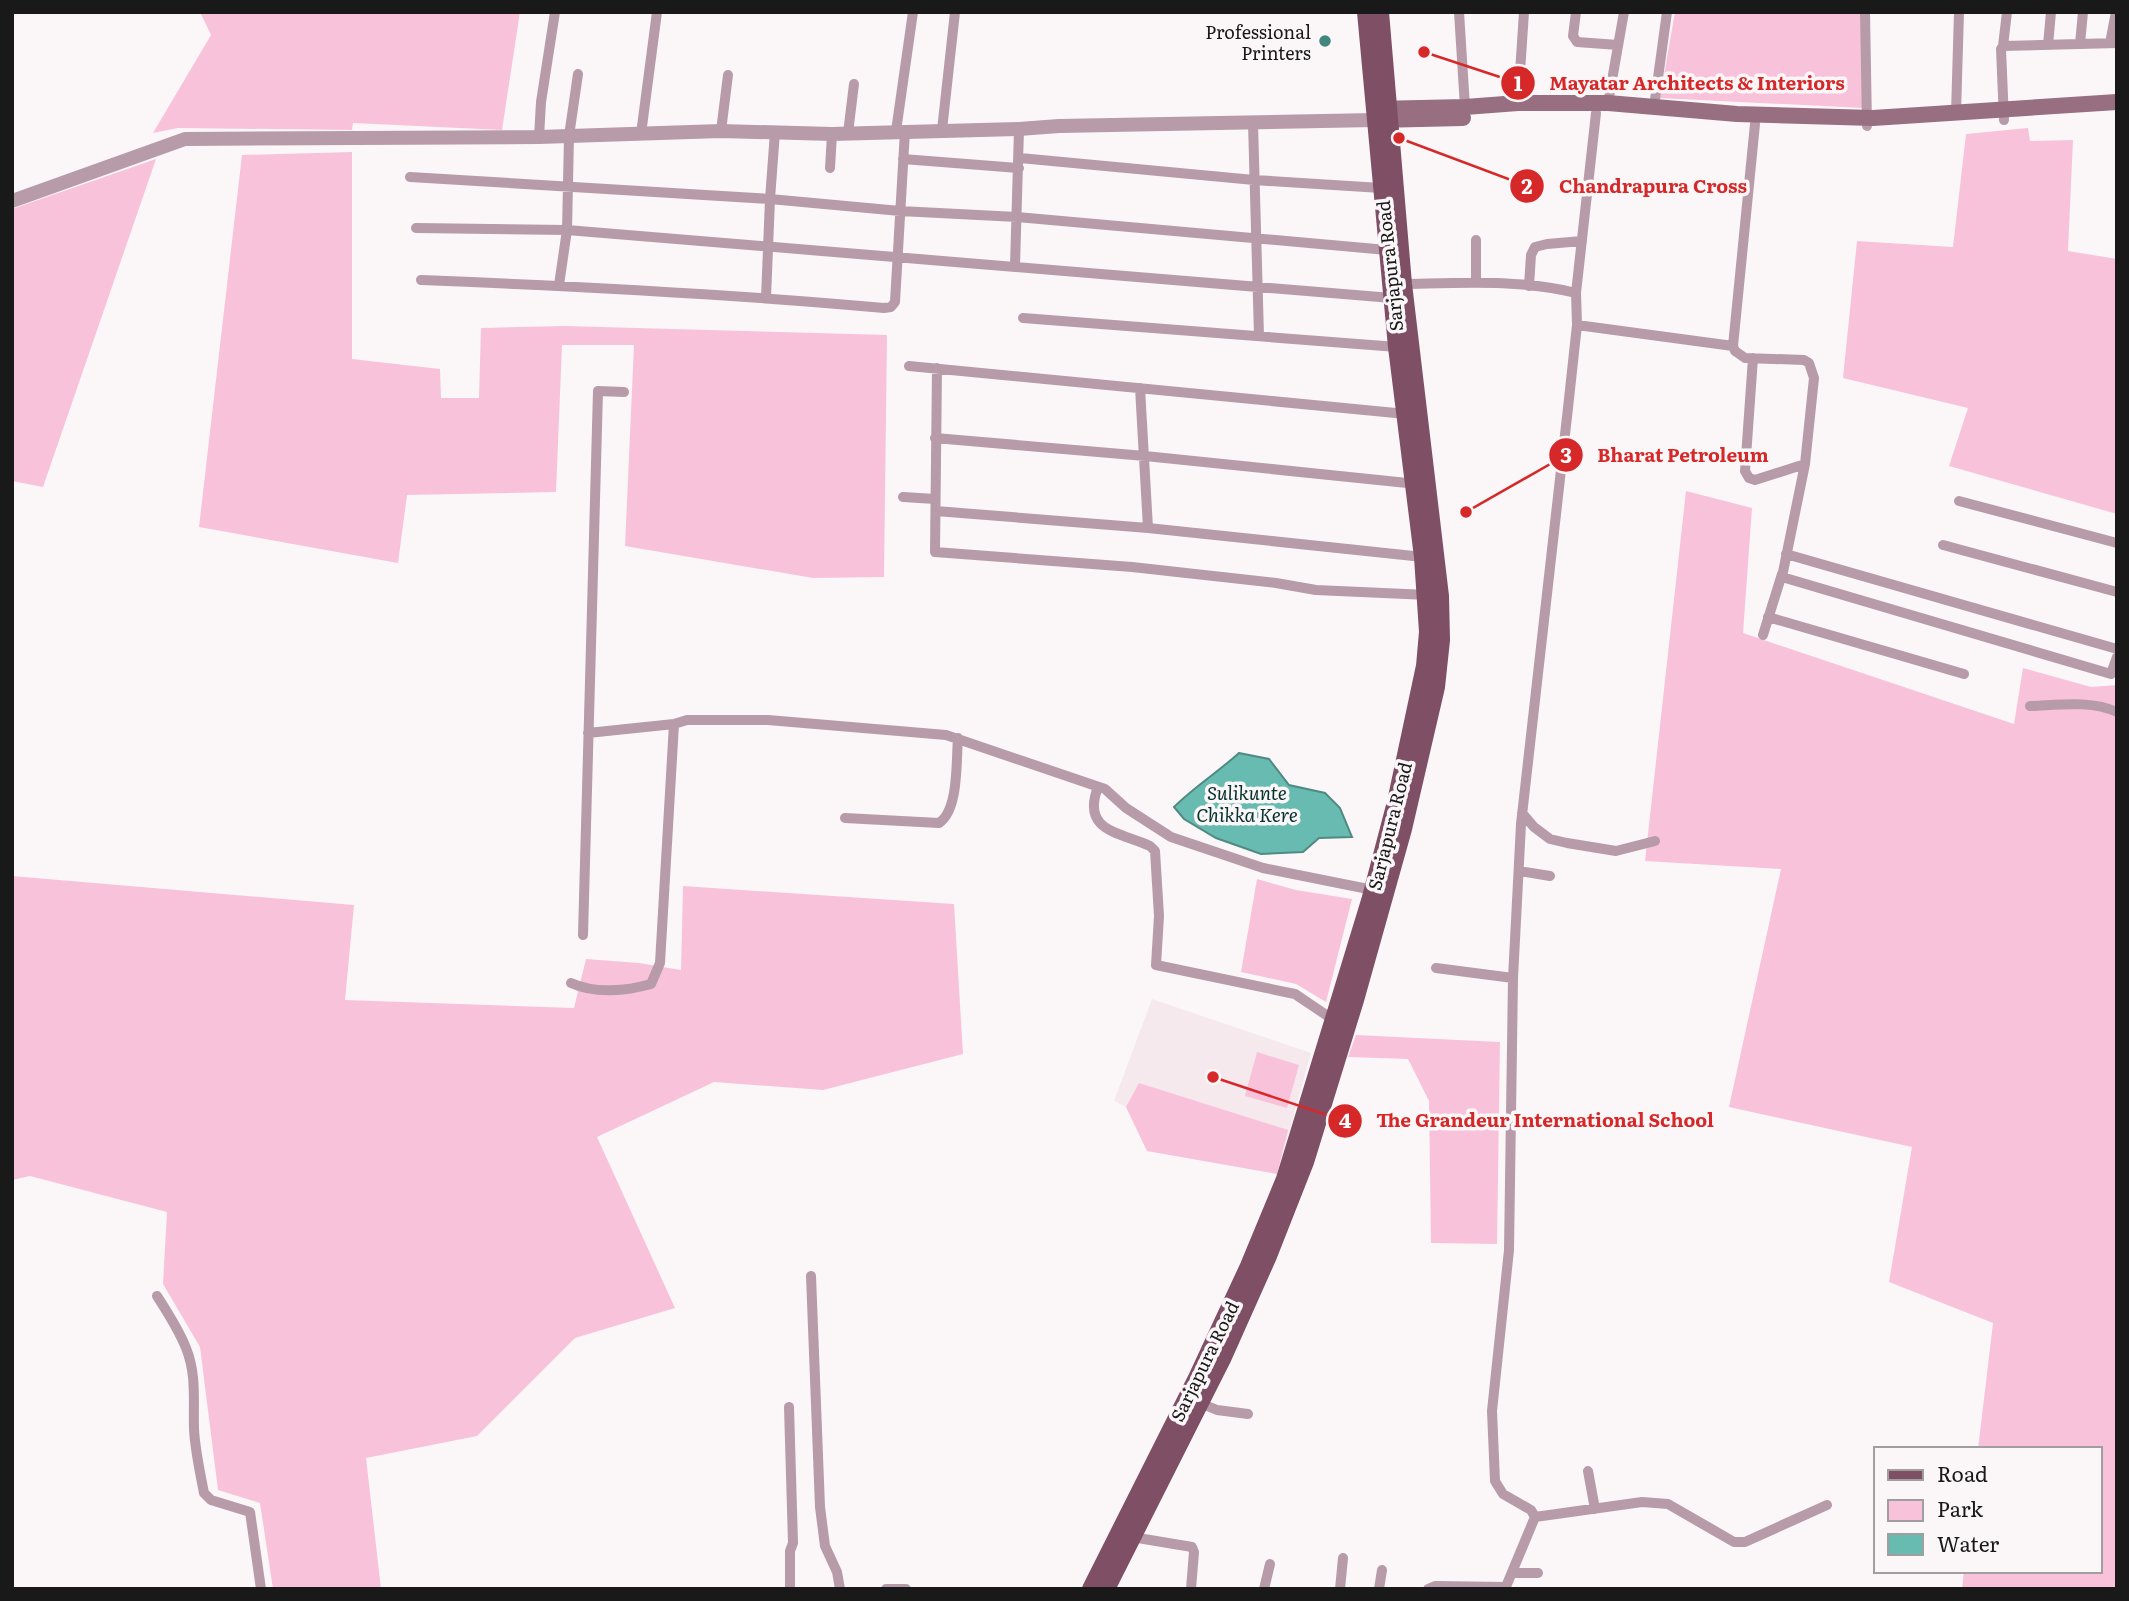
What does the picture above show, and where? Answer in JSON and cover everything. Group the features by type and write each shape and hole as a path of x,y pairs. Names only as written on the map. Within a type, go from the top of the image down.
{"main road":[{"name":"Sarjapura Road","path":"1105,1588 1200,1403 1268,1256 1301,1173 1419,701 1433,596 1381,114 1366,12"},
{"name":"Sarjapura Road","path":"1105,1588 1287,1175 1340,1024 1403,829 1436,687 1441,640 1423,557 1421,484 1406,414 1397,346 1398,291 1387,250 1381,188 1380,12"},
{"path":"1381,114 1654,107 1867,122 1956,113 2004,115 2117,102"},
{"path":"1381,114 1518,103 1602,108 1755,124 2117,113"}],"street":[{"path":"539,137 541,102 555,12"},
{"path":"641,134 657,12"},
{"path":"421,279 559,285 891,307 895,302 903,159 901,131 913,12"},
{"path":"942,130 955,12"},
{"path":"1459,12 1465,107"},
{"path":"1518,103 1524,12"},
{"path":"1576,12 1573,36 1577,42 1618,45"},
{"path":"1535,1517 1531,1510 1503,1494 1495,1481 1492,1411 1509,1250 1513,978 1522,813 1577,325 1576,293 1582,241 1602,108 1624,12"},
{"path":"1654,107 1667,12"},
{"path":"1865,12 1867,122"},
{"path":"1956,113 1959,12"},
{"path":"2004,115 2001,49 2007,12"},
{"path":"2049,45 2051,12"},
{"path":"2080,44 2083,12"},
{"path":"2003,46 2113,43 2116,12"},
{"path":"559,285 569,186 569,136 578,74"},
{"path":"721,131 728,75"},
{"path":"848,133 854,83"},
{"path":"12,201 185,139 539,137 721,131 832,134 1253,122 1381,114"},
{"path":"1253,122 1259,336"},
{"path":"1755,124 1733,345 1739,355 1753,358 1804,360 1809,363 1814,378 1805,464 1782,574 1763,635"},
{"path":"1015,266 1019,129"},
{"path":"766,298 775,132"},
{"path":"830,168 832,134"},
{"path":"903,159 1019,163 1381,188"},
{"path":"410,177 1017,217 1387,250"},
{"path":"416,228 566,230 1256,286 1398,291 1476,283 1554,287 1576,293"},
{"path":"1476,240 1476,283"},
{"path":"1529,286 1531,255 1535,247 1582,241"},
{"path":"1023,317 1397,346"},
{"path":"1577,325 1733,345"},
{"path":"1753,358 1746,475 1755,480 1805,464"},
{"path":"909,366 1406,414"},
{"path":"937,368 935,552 1132,567 1316,590 1433,596"},
{"path":"1140,388 1148,528"},
{"path":"583,935 598,391 624,392"},
{"path":"935,438 1421,484"},
{"path":"903,497 935,505 1423,557"},
{"path":"1959,501 2117,543"},
{"path":"1943,545 2117,593"},
{"path":"1786,554 2117,649"},
{"path":"1782,574 1784,579 2114,675 2117,657"},
{"path":"1768,617 1964,674"},
{"path":"2030,706 2081,705 2108,708 2117,712"},
{"path":"589,733 674,724 687,720 768,720 946,735 1098,787 1171,837 1263,868 1373,890"},
{"path":"571,984 583,989 636,988 651,985 660,964 674,724"},
{"path":"845,818 939,822 944,819 952,808 958,738"},
{"path":"1098,787 1093,800 1094,816 1100,825 1150,846 1154,851 1159,915 1156,965 1295,994 1340,1024"},
{"path":"1522,813 1550,839 1567,843 1616,851 1655,841"},
{"path":"1519,871 1550,876"},
{"path":"1436,968 1513,978"},
{"path":"811,1276 820,1507 825,1546 837,1572 841,1589"},
{"path":"157,1296 187,1349 191,1365 195,1399 194,1430 204,1493 211,1500 250,1512 261,1589"},
{"path":"1200,1403 1217,1410 1248,1414"},
{"path":"789,1407 793,1543 790,1551 790,1589"},
{"path":"1588,1471 1595,1509"},
{"path":"1535,1517 1642,1502 1668,1504 1734,1542 1745,1542 1827,1505"},
{"path":"1428,1589 1435,1586 1506,1588 1535,1517"},
{"path":"1132,1537 1192,1547 1194,1563 1191,1589"},
{"path":"1339,1589 1343,1558"},
{"path":"1264,1589 1270,1564"},
{"path":"1379,1589 1382,1570"},
{"path":"1514,1573 1538,1573"},
{"path":"886,1589 906,1589"}],"shaded area":[{"path":"1152,999 1311,1053 1277,1174 1147,1151 1126,1107 1114,1101"}],"green space":[{"path":"200,12 520,12 502,130 353,123 352,130 178,128 153,133 211,35"},
{"path":"1675,12 1863,12 1863,108 1660,98"},
{"path":"2028,128 2030,141 2073,140 2068,251 2117,259 2117,514 1949,466 1968,408 1843,378 1857,241 1953,247 1966,134"},
{"path":"352,152 352,359 440,369 441,398 479,398 481,328 565,326 887,335 884,577 813,578 625,546 634,345 562,345 556,492 407,495 398,563 199,527 242,155"},
{"path":"156,159 43,487 12,481 12,209"},
{"path":"1686,491 1752,508 1743,633 2014,724 2023,668 2091,687 2117,685 2117,1589 1962,1589 1964,1573 2101,1573 2101,1447 1978,1447 1993,1323 1889,1282 1912,1147 1729,1107 1781,869 1645,861"},
{"path":"12,876 354,905 345,1000 574,1008 586,959 639,963 681,970 683,886 954,904 963,1054 823,1090 714,1082 597,1137 675,1308 575,1338 477,1436 366,1458 381,1589 273,1589 260,1503 218,1490 200,1347 163,1284 167,1212 30,1176 12,1180"},
{"path":"1257,879 1296,890 1352,899 1326,1002 1296,984 1241,972"},
{"path":"1356,1035 1500,1042 1497,1244 1431,1243 1429,1101 1408,1059 1348,1057"},
{"path":"1257,1052 1299,1065 1287,1108 1245,1096"},
{"path":"1139,1083 1288,1130 1277,1174 1147,1151 1126,1107"}],"water":[{"name":"Sulikunte Chikka Kere","path":"1239,753 1269,759 1289,785 1325,793 1340,808 1352,837 1319,838 1303,852 1261,854 1216,838 1184,819 1174,807"}],"place":[{"name":"Professional Printers","path":"1325,41"},
{"name":"Mayatar Architects & Interiors","path":"1424,52"},
{"name":"Chandrapura Cross","path":"1399,138"},
{"name":"Bharat Petroleum","path":"1466,512"},
{"name":"The Grandeur International School","path":"1213,1077"}]}
